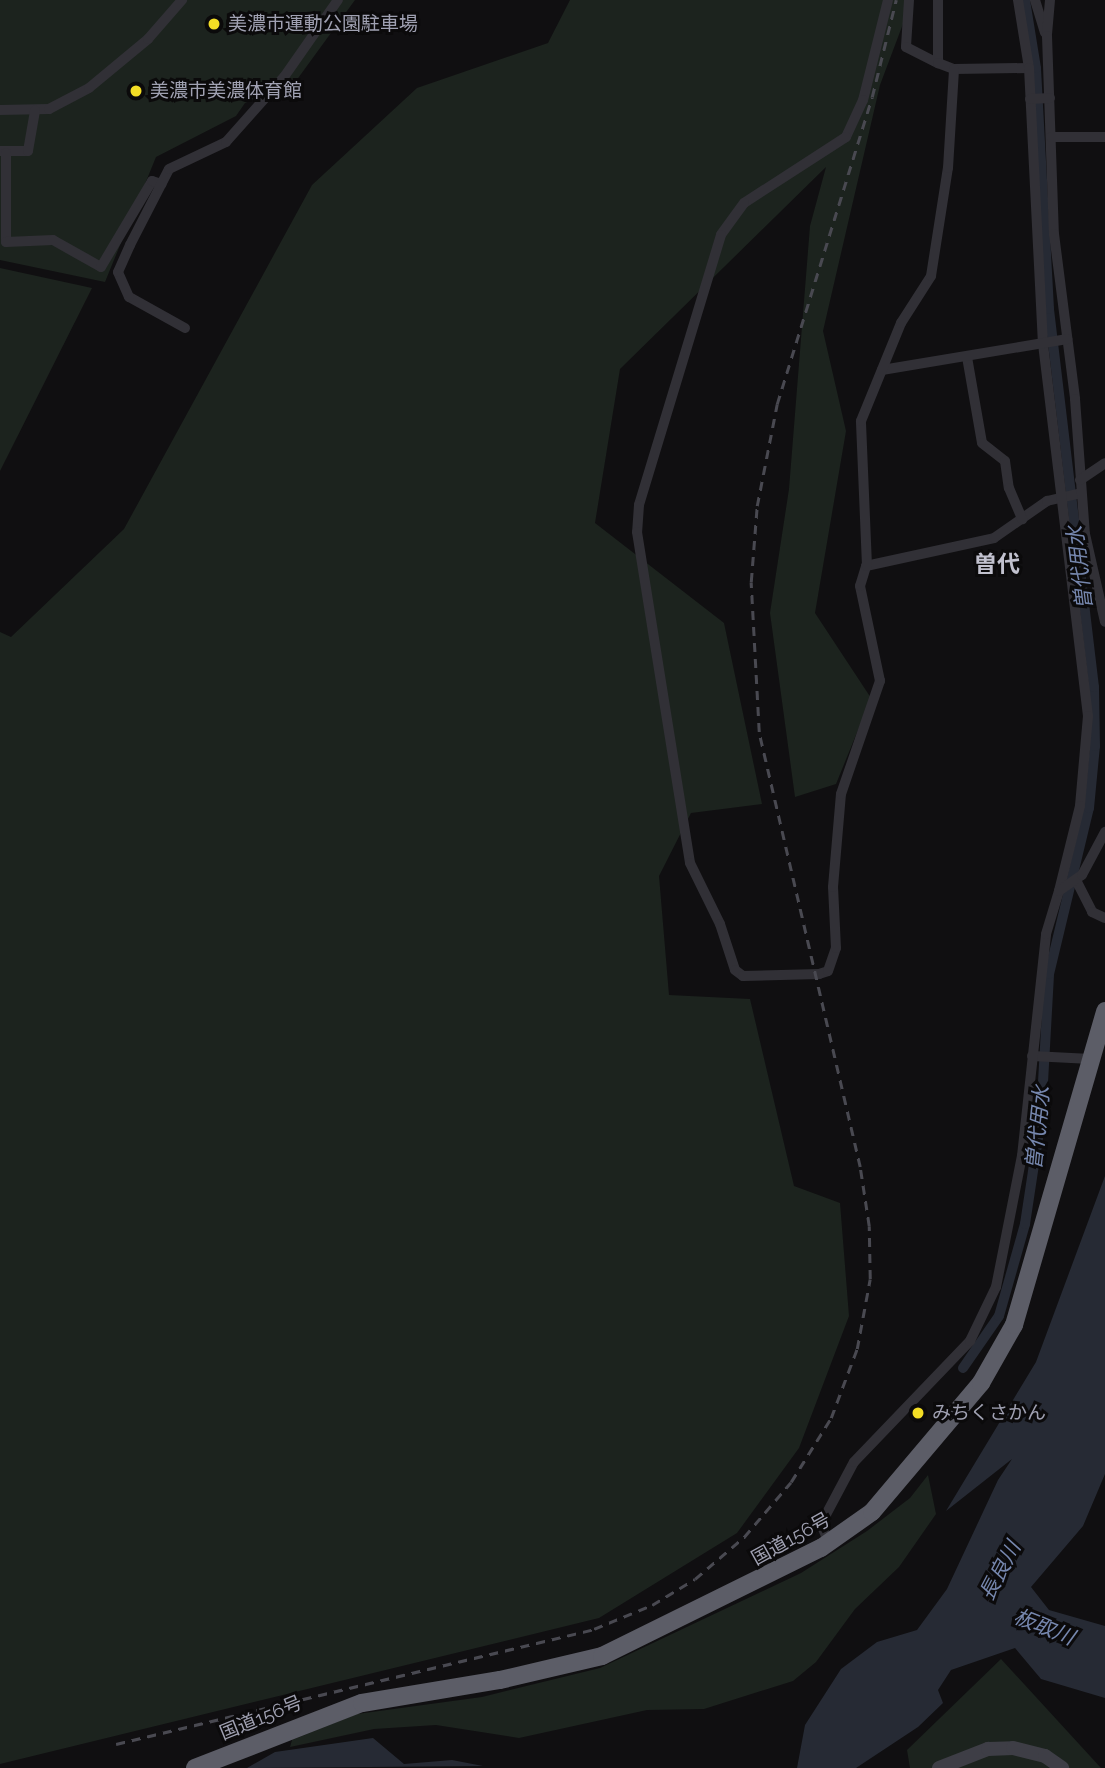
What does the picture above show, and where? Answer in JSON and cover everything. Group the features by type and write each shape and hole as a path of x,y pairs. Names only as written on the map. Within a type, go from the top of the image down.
{"highway":[{"name":"国道156号","path":"195,1768 362,1703 500,1680 602,1656 691,1616 829,1543 872,1512 903,1481 1000,1353 1026,1294 1105,1011"}],"main road":[{"path":"939,1768 988,1749 1013,1748 1045,1756 1062,1768"}],"street":[{"path":"0,110 49,109 89,88 148,39 182,0"},
{"path":"185,328 129,297 118,272 162,184 176,163 226,142 284,77 338,0"},
{"path":"888,0 863,100 846,136 744,203 721,235 639,505 637,532 690,863 720,924 735,970 743,976 819,974 828,971 836,948 833,887 841,794 880,681 860,586 867,565 860,433 863,411 901,323 930,276 948,168 954,69"},
{"path":"909,0 906,47 954,69 1030,68"},
{"path":"938,0 938,63"},
{"path":"1018,0 1030,68 1051,137 1043,214 1054,342 1080,480"},
{"path":"1035,0 1047,36"},
{"path":"829,1543 821,1524 854,1462 883,1427 954,1359 984,1318 1004,1263 1039,1056 1038,981 1068,885 1088,749 1083,578 1054,342 1043,214 1040,99 1050,0"},
{"path":"35,111 28,151 3,152 6,242 53,240 101,267 152,181 162,184"},
{"path":"1051,137 1105,137"},
{"path":"882,370 1054,342"},
{"path":"967,357 982,443 1004,461 1009,488 1022,519"},
{"path":"867,565 994,538 1022,519 1071,494 1080,480 1105,463"},
{"path":"1071,494 1083,578 1105,622"},
{"path":"1068,885 1089,865 1105,832"},
{"path":"1068,885 1092,912 1105,918"},
{"path":"1039,1056 1091,1059"}],"shaded area":[{"path":"0,0 355,0 296,81 245,103 236,116 156,157 105,282 0,260"},
{"path":"570,0 912,0 880,85 823,331 846,431 815,613 871,698 836,784 795,797 770,613 789,489 810,226 826,167 620,369 595,523 724,623 762,804 691,813 659,876 669,995 750,999 794,1186 840,1203 849,1316 799,1448 737,1533 599,1618 0,1764 0,632 11,637 124,529 312,185 417,88 548,43"},
{"path":"0,268 92,288 0,471"},
{"path":"928,1475 936,1514 899,1567 855,1609 816,1662 793,1681 704,1709 647,1710 519,1738 436,1725 374,1729 290,1747 292,1740 357,1714 482,1697 600,1668 801,1573 867,1531 910,1498"},
{"path":"1001,1659 1101,1768 910,1768 907,1750"}],"water":[{"path":"1105,1176 1105,1474 1083,1526 1031,1587 1049,1610 1105,1626 1105,1698 1041,1679 1015,1648 951,1670 938,1690 943,1703 918,1727 856,1768 797,1768 805,1725 841,1669 877,1642 917,1630 947,1589 998,1480 1012,1459 946,1511 1036,1362"},
{"path":"373,1738 404,1764 452,1760 483,1766 247,1768 275,1752"}],"waterway":[{"name":"曽代用水","path":"963,1368 999,1316 1025,1224 1041,1118 1049,974 1089,808 1095,746 1094,687 1049,309 1036,68 1025,0"}],"railway":[{"path":"116,1744 594,1629 652,1605 695,1579 744,1537 791,1482 831,1418 857,1349 870,1279 869,1226 860,1167 759,732 751,582 757,506 777,404 872,97 896,0"}],"place":[{"name":"美濃市運動公園駐車場","path":"214,24"},
{"name":"美濃市美濃体育館","path":"136,91"},
{"name":"みちくさかん","path":"918,1413"}],"district":[{"name":"曽代","path":"997,564"}],"water label":[{"name":"長良川","path":"1000,1571"},
{"name":"板取川","path":"1044,1627"}]}
